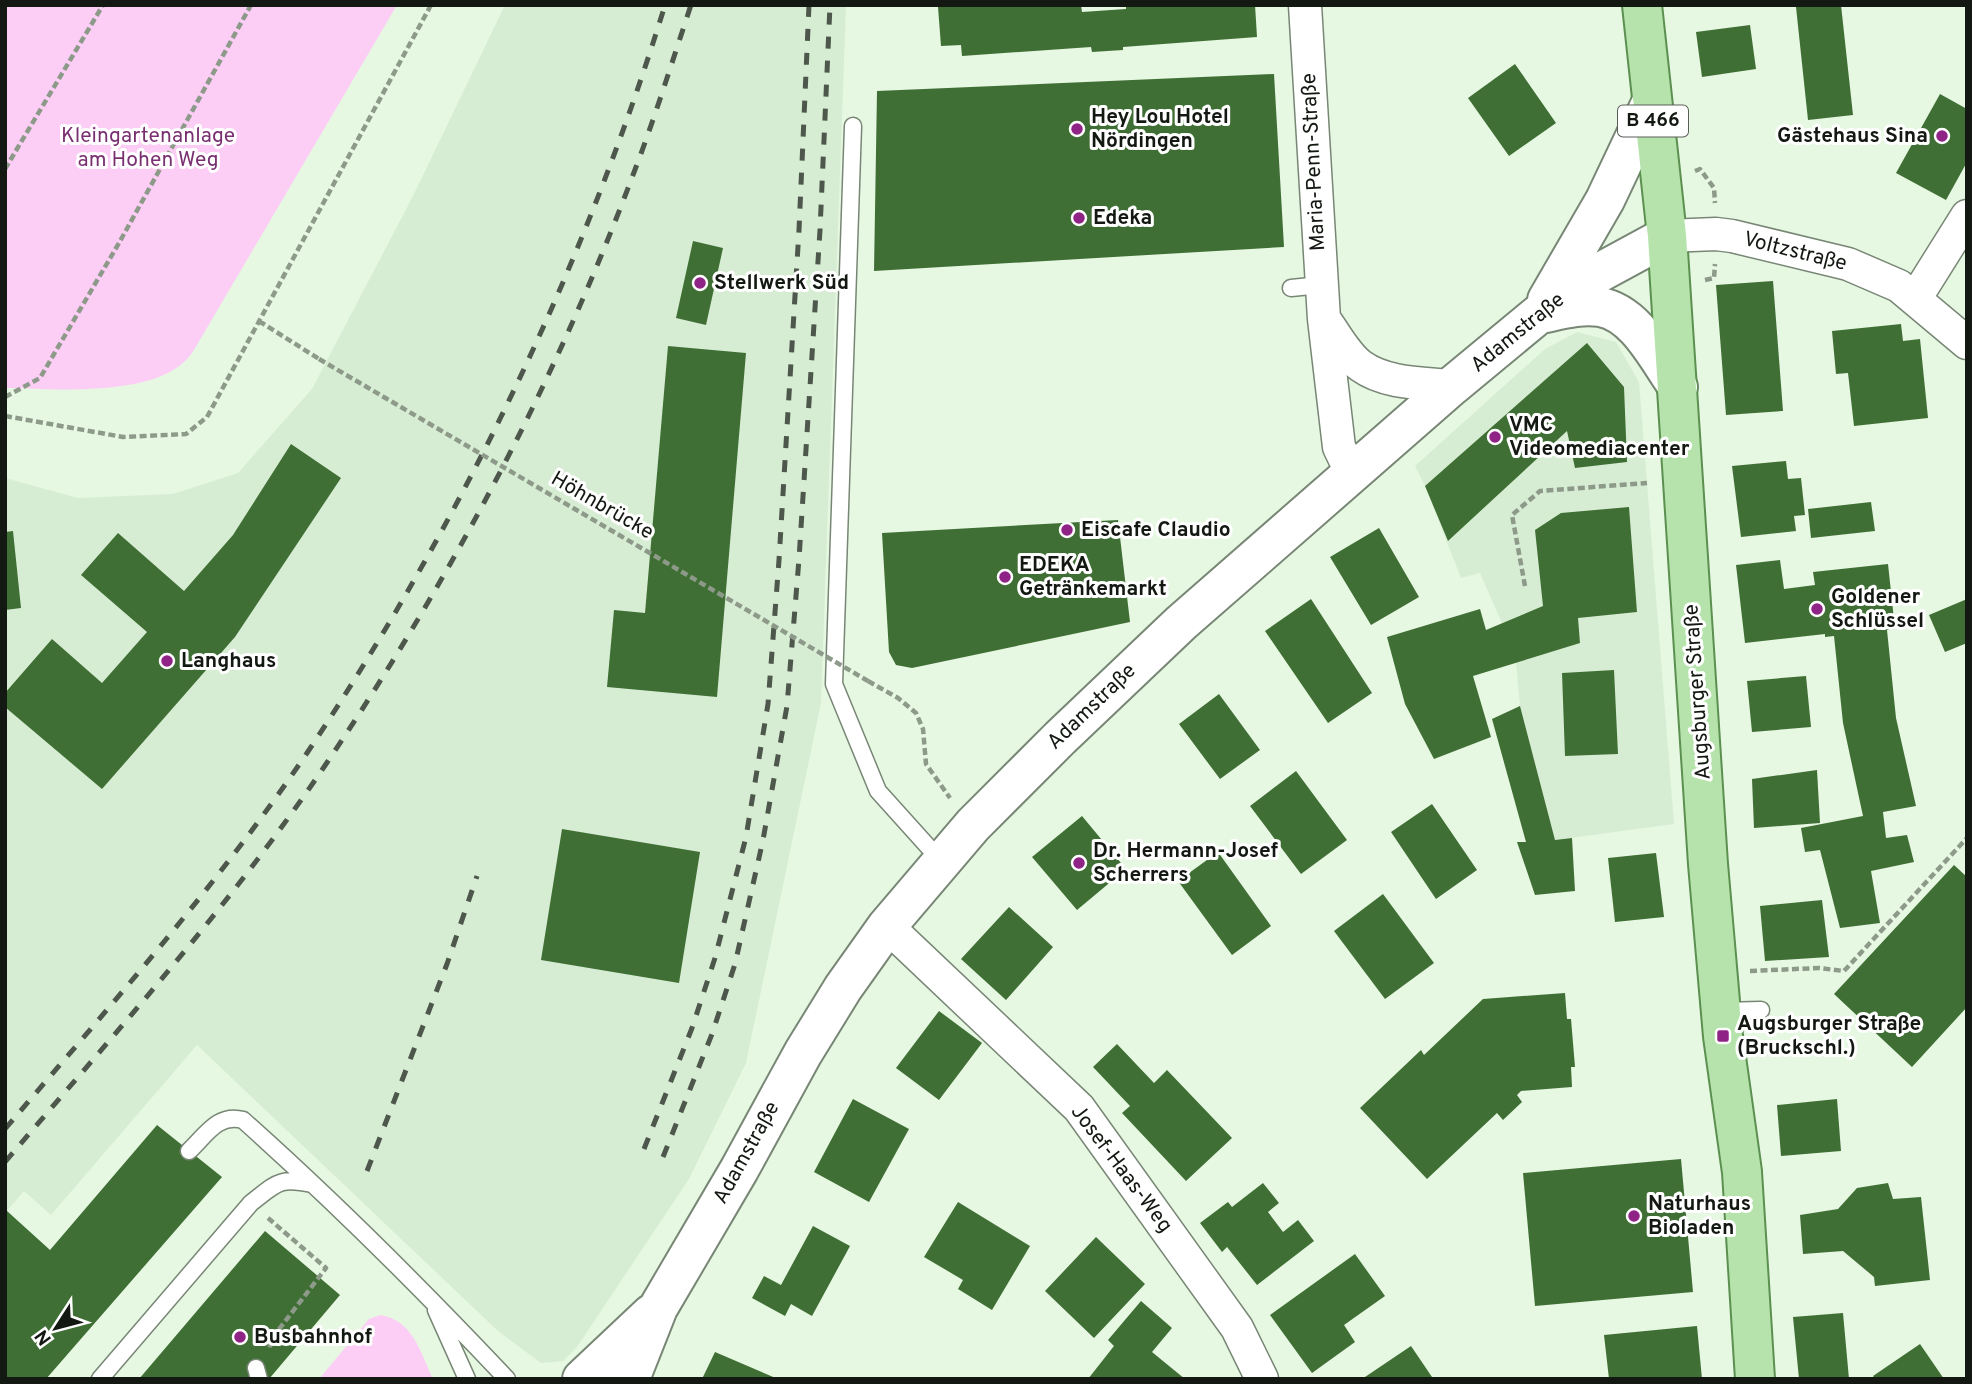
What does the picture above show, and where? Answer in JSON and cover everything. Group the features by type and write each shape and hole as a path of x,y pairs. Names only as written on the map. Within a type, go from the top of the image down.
{"main road":[{"name":"Augsburger Straße","path":"1642,5 1667,236 1708,864 1721,1011 1742,1172 1755,1379"},
{"name":"B 466","path":"1539,314 1605,200 1651,103"},
{"name":"Adamstraße","path":"630,1379 658,1308 843,988 887,926 973,825 1181,623 1452,386 1539,314 1584,281 1667,236"},
{"name":"B 466","path":"1539,314 1579,306 1602,307 1618,313 1640,334 1678,387"},
{"name":"Adamstraße","path":"582,1379 658,1308"}],"street":[{"name":"Maria-Penn-Straße","path":"1305,5 1306,286 1324,319 1339,447 1352,474"},
{"path":"1915,299 1967,216"},
{"name":"Voltzstraße","path":"1667,236 1716,234 1848,264 1899,286 1967,343"},
{"path":"1324,319 1360,366 1376,374 1399,380 1452,386"},
{"name":"Josef-Haas-Weg","path":"887,926 1079,1108 1237,1328 1262,1379"}],"lane":[{"path":"853,127 835,684 878,791 941,861"},
{"path":"1721,1011 1761,1010"},
{"path":"189,1151 220,1121 232,1117 243,1120 315,1184 431,1298 507,1379"},
{"path":"100,1379 114,1372 199,1274 225,1243 251,1203 276,1184 290,1180 315,1184"},
{"path":"431,1298 467,1379"}],"path":[{"path":"5,169 103,5"},
{"path":"5,397 40,378 119,243 251,5"},
{"path":"5,416 123,437 186,434 207,417 431,5"},
{"name":"Höhnbrücke","path":"258,321 898,698 916,713 923,729 926,764 973,825"},
{"path":"1525,586 1512,515 1540,491 1684,480"},
{"path":"1718,973 1819,968 1844,971 1967,838"}],"shaded area":[{"path":"505,5 846,5 821,703 746,1063 689,1179 577,1347 563,1361 541,1363 498,1331 197,1045 51,1215 24,1191 5,1213 5,478 78,498 173,494 238,473 312,389 414,194"},
{"path":"1577,332 1616,342 1639,382 1674,824 1555,840 1520,706 1516,663 1502,623 1480,573 1461,578 1415,466 1545,349"}],"green space":[{"name":"Kleingartenanlage am Hohen Weg","path":"5,5 397,5 194,350 169,373 125,386 74,389 5,388"},
{"path":"380,1315 391,1318 408,1330 433,1379 319,1379 369,1319"}],"building":[{"path":"1081,5 1082,12 1126,9 1126,5 1255,5 1257,37 1123,47 1123,50 1092,52 1091,47 962,56 961,45 941,46 938,7"},
{"path":"1841,5 1853,115 1808,120 1796,7"},
{"path":"1750,25 1756,69 1702,77 1696,32"},
{"path":"1515,64 1556,123 1509,156 1468,98"},
{"path":"1274,74 1284,247 874,271 877,91"},
{"name":"Gästehaus Sina","path":"1940,94 1967,109 1967,162 1946,200 1896,173"},
{"name":"Stellwerk Süd","path":"693,241 723,248 706,325 676,318"},
{"path":"1773,281 1783,411 1726,415 1716,285"},
{"path":"1901,324 1903,341 1920,339 1928,418 1854,426 1848,373 1836,374 1832,331"},
{"path":"1587,343 1624,387 1627,462 1575,468 1567,431 1448,541 1425,486"},
{"path":"668,346 746,353 717,697 607,687 614,610 645,613"},
{"name":"Langhaus","path":"291,444 341,478 235,637 102,789 5,707 5,693 52,639 102,683 147,632 81,575 118,533 184,591 233,535"},
{"path":"1786,461 1788,479 1801,478 1805,515 1794,516 1796,531 1741,537 1732,466"},
{"path":"1871,502 1875,531 1811,538 1808,509"},
{"path":"1629,507 1637,612 1578,618 1580,643 1473,676 1491,737 1434,759 1405,704 1387,637 1480,609 1486,630 1543,606 1535,530 1561,513"},
{"name":"EDEKA Getränkemarkt","path":"1118,520 1130,622 912,668 896,665 889,652 882,533"},
{"path":"1379,528 1419,597 1371,625 1330,557"},
{"path":"13,531 21,608 5,610 5,532"},
{"path":"1780,560 1784,589 1815,585 1813,572 1888,564 1895,629 1887,630 1896,718 1916,806 1883,812 1886,838 1907,835 1914,862 1871,871 1880,923 1840,928 1820,850 1805,852 1801,828 1863,816 1843,723 1834,636 1825,637 1825,634 1745,643 1736,565"},
{"path":"1311,599 1372,693 1328,723 1265,631"},
{"path":"1967,599 1967,643 1945,652 1929,615"},
{"path":"1614,670 1618,754 1565,756 1562,673"},
{"path":"1806,676 1811,727 1752,732 1747,681"},
{"path":"1219,694 1260,750 1220,779 1179,724"},
{"path":"1520,706 1555,840 1572,838 1575,891 1535,895 1517,842 1526,842 1492,719"},
{"path":"1817,770 1820,823 1754,828 1752,779"},
{"path":"1296,771 1347,840 1301,874 1250,806"},
{"path":"1432,804 1477,870 1436,899 1391,832"},
{"name":"Dr. Hermann-Josef Scherrers","path":"1082,816 1126,869 1077,910 1032,857"},
{"path":"562,829 700,852 679,983 541,960"},
{"path":"1218,852 1271,926 1232,955 1178,881"},
{"path":"1656,853 1664,917 1615,922 1608,858"},
{"path":"1954,865 1967,877 1967,1007 1912,1067 1834,994"},
{"path":"1383,894 1434,963 1385,999 1334,931"},
{"path":"1822,900 1829,957 1765,961 1760,906"},
{"path":"1009,907 1053,947 1006,1000 961,959"},
{"path":"1565,993 1567,1019 1571,1019 1575,1067 1571,1067 1572,1087 1521,1091 1517,1095 1522,1102 1503,1120 1497,1113 1427,1179 1360,1108 1421,1050 1424,1055 1483,999"},
{"path":"939,1011 982,1043 939,1100 896,1068"},
{"path":"1117,1044 1154,1083 1167,1070 1232,1138 1186,1181 1122,1113 1130,1106 1093,1067"},
{"path":"853,1099 909,1129 869,1202 814,1172"},
{"path":"1837,1099 1841,1151 1781,1156 1777,1105"},
{"path":"157,1125 222,1177 46,1379 5,1379 5,1213 7,1211 50,1250"},
{"path":"1681,1159 1693,1292 1535,1306 1523,1173"},
{"path":"1263,1183 1279,1203 1268,1212 1283,1232 1298,1220 1314,1241 1257,1285 1227,1247 1222,1252 1200,1223 1228,1202 1232,1207"},
{"path":"1888,1183 1893,1199 1921,1197 1930,1280 1875,1286 1874,1277 1843,1251 1803,1254 1800,1215 1838,1209 1857,1188"},
{"path":"958,1202 1030,1246 992,1310 958,1289 963,1280 924,1257"},
{"path":"813,1226 850,1246 812,1316 791,1304 785,1316 752,1298 764,1276 781,1285"},
{"name":"Busbahnhof","path":"265,1231 340,1295 269,1379 139,1379"},
{"path":"1096,1237 1145,1284 1094,1338 1045,1291"},
{"path":"1355,1254 1385,1296 1344,1325 1355,1342 1312,1373 1270,1315"},
{"path":"1141,1301 1172,1328 1152,1352 1185,1379 1088,1379 1114,1346 1108,1340"},
{"path":"1843,1313 1849,1379 1799,1379 1793,1317"},
{"path":"1697,1326 1702,1379 1609,1379 1604,1335"},
{"path":"1920,1344 1944,1379 1875,1379 1873,1376"},
{"path":"1411,1346 1432,1377 1362,1379"},
{"path":"715,1352 778,1379 702,1379"}],"railway":[{"path":"5,1129 161,945 236,851 307,753 416,576 513,392 556,298 596,202 665,5"},
{"path":"5,1162 171,968 251,868 326,764 416,622 499,475 572,323 636,167 691,5"},
{"path":"644,1149 692,1028 715,958 746,837 768,704 799,230 809,5"},
{"path":"663,1157 712,1034 735,964 763,840 787,706 820,230 830,5"},
{"path":"367,1171 447,964 477,876"}],"place":[{"name":"Hey Lou Hotel Nördingen","path":"1077,129"},
{"name":"Gästehaus Sina","path":"1942,136"},
{"name":"Edeka","path":"1079,218"},
{"name":"Stellwerk Süd","path":"700,283"},
{"name":"VMC Videomediacenter","path":"1495,437"},
{"name":"Eiscafe Claudio","path":"1067,530"},
{"name":"EDEKA Getränkemarkt","path":"1005,577"},
{"name":"Goldener Schlüssel","path":"1817,609"},
{"name":"Langhaus","path":"167,661"},
{"name":"Dr. Hermann-Josef Scherrers","path":"1079,863"},
{"name":"Augsburger Straße (Bruckschl.)","path":"1723,1036"},
{"name":"Naturhaus Bioladen","path":"1634,1216"},
{"name":"Busbahnhof","path":"240,1337"}]}
